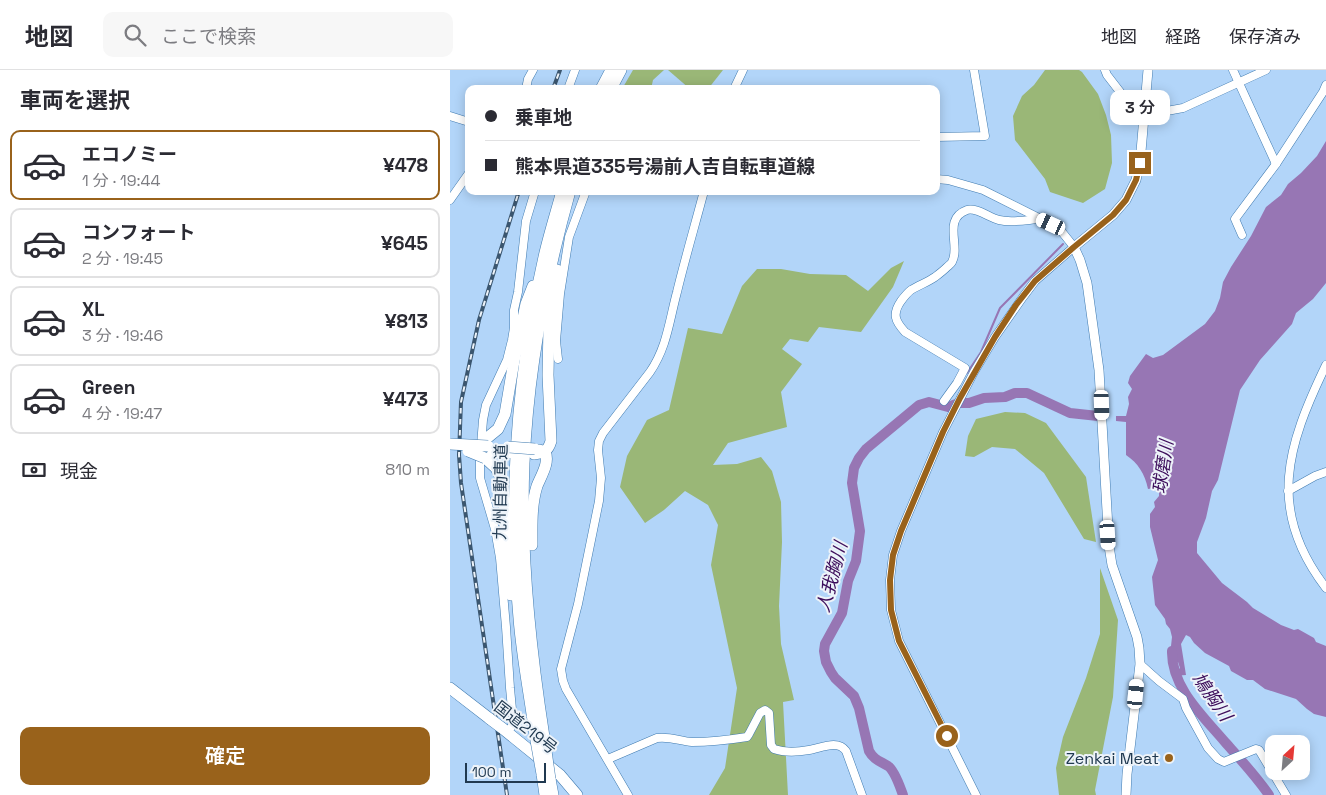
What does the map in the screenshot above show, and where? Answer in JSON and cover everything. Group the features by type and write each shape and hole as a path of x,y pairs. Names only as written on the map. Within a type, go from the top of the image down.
{"highway":[{"path":"604,85 611,70"},
{"path":"613,85 620,70"},
{"name":"九州自動車道","path":"553,795 546,777 524,668 516,567 515,513 519,409 526,358 544,256 561,195"},
{"path":"450,449 468,448 538,452 549,447 551,441 548,375 549,325 569,195"},
{"name":"九州自動車道","path":"539,736 529,619 523,514 524,463 534,360 544,296 569,195"},
{"path":"487,449 506,414 514,361 526,304 544,256"},
{"path":"450,444 468,448"},
{"path":"487,449 503,482 507,569 524,668"},
{"path":"529,619 533,502 547,459 538,452"},
{"name":"国道219号","path":"450,688 560,775 577,795"},
{"name":"九州自動車道","path":"545,795 546,777"}],"main road":[{"path":"1126,795 1140,664 1140,648 1112,565 1108,546 1099,370 1087,283 1074,247 1113,215 1126,200 1136,180 1140,163 1148,70"}],"street":[{"path":"527,85 533,70"},
{"path":"569,85 575,70"},
{"path":"736,85 743,70"},
{"path":"940,137 985,136 974,70"},
{"path":"1105,70 1124,97 1145,111 1183,108 1266,70"},
{"path":"1233,70 1276,164"},
{"path":"1242,234 1235,219 1276,164 1324,92 1326,85"},
{"path":"450,116 465,121"},
{"path":"450,200 465,179"},
{"path":"940,179 983,190 1051,224 1062,232 1074,247 1035,281 995,337 974,372 943,432 901,531 893,555 890,580 891,610 899,641 976,795"},
{"path":"504,730 512,726 513,720 500,558 495,529 480,478 480,458 486,405 507,360 512,340 514,310 518,292 526,221 534,195"},
{"path":"558,359 556,341 560,294 569,237 585,195"},
{"path":"628,795 566,690 561,669 578,604 599,501 601,478 599,441 603,433 657,362 662,351 703,195"},
{"path":"944,402 966,368 904,332 895,316 898,307 906,294 934,278 953,261 954,227 959,214 974,209 1000,220 1023,221 1039,218"},
{"path":"1326,365 1306,411 1292,453 1288,475 1289,508 1294,527 1314,572 1326,588"},
{"path":"1288,491 1326,472"},
{"path":"1140,664 1159,681 1183,698 1186,708 1208,748 1218,759 1224,762 1256,749 1259,750 1286,795"},
{"path":"608,759 657,738 666,737 690,742 721,742 747,737 760,713 764,710 769,713 771,745 774,749 791,752 830,745 844,747 862,795"}],"green space":[{"path":"633,70 664,70 653,80 652,85 624,85"},
{"path":"668,70 723,70 711,85 685,85"},
{"path":"1045,70 1079,70 1082,72 1098,94 1106,115 1111,135 1112,163 1105,189 1083,203 1050,192 1045,179 1015,140 1013,116 1022,96 1034,85"},
{"path":"904,261 893,287 861,332 819,327 808,342 790,339 782,349 802,364 781,392 787,427 728,443 713,465 737,464 761,457 772,471 781,502 782,542 779,606 781,644 794,700 783,702 788,795 709,795 725,768 737,688 711,565 718,525 708,505 685,491 664,510 645,523 620,487 627,456 647,420 669,410 688,328 722,334 742,286 757,269 781,269 810,274 846,275 868,291 891,268"},
{"path":"1005,412 1025,413 1046,423 1086,477 1096,542 1084,539 1044,473 1015,449 992,447 974,457 965,456 968,436 976,419"},
{"path":"1100,568 1118,620 1113,697 1095,790 1096,795 1059,795 1056,768 1063,737 1086,678 1100,634"}],"water":[{"name":"球磨川","path":"1326,141 1326,283 1313,299 1296,313 1292,324 1260,360 1240,390 1218,480 1212,491 1206,518 1197,542 1197,553 1222,583 1253,608 1281,625 1294,630 1298,629 1314,638 1316,642 1326,646 1326,717 1314,714 1296,699 1265,689 1253,680 1247,680 1231,671 1229,666 1205,653 1186,635 1181,644 1186,675 1173,676 1180,668 1178,662 1173,663 1170,629 1155,605 1152,577 1158,560 1150,527 1150,514 1155,507 1154,502 1159,496 1159,492 1154,488 1148,489 1140,469 1126,455 1126,422 1116,421 1116,416 1126,416 1129,404 1128,397 1132,389 1128,383 1130,376 1146,354 1153,358 1163,355 1205,324 1215,311 1223,282 1266,207 1281,195 1288,184 1317,156"}],"waterway":[{"path":"967,373 981,352 1000,308 1063,244"},
{"name":"人我胸川","path":"903,795 891,768 875,758 869,751 859,708 854,696 835,678 826,662 824,651 825,644 842,613 848,581 856,561 860,531 852,483 854,468 859,458 866,449 919,405 929,402 948,407 984,398 1027,393 1070,413 1098,416"},
{"name":"鳩胸川","path":"1172,651 1177,677 1190,700 1269,795"}],"railway":[{"path":"554,85 560,70"},
{"path":"507,795 461,483 459,455 461,402 479,320 518,195"}],"place":[{"name":"Zenkai Meat","path":"1169,758"}],"route":[{"path":"947,736 899,641 891,610 890,580 893,555 901,531 943,432 974,372 995,337 1016,305 1035,281 1113,215 1126,200 1136,180 1140,163"}]}
